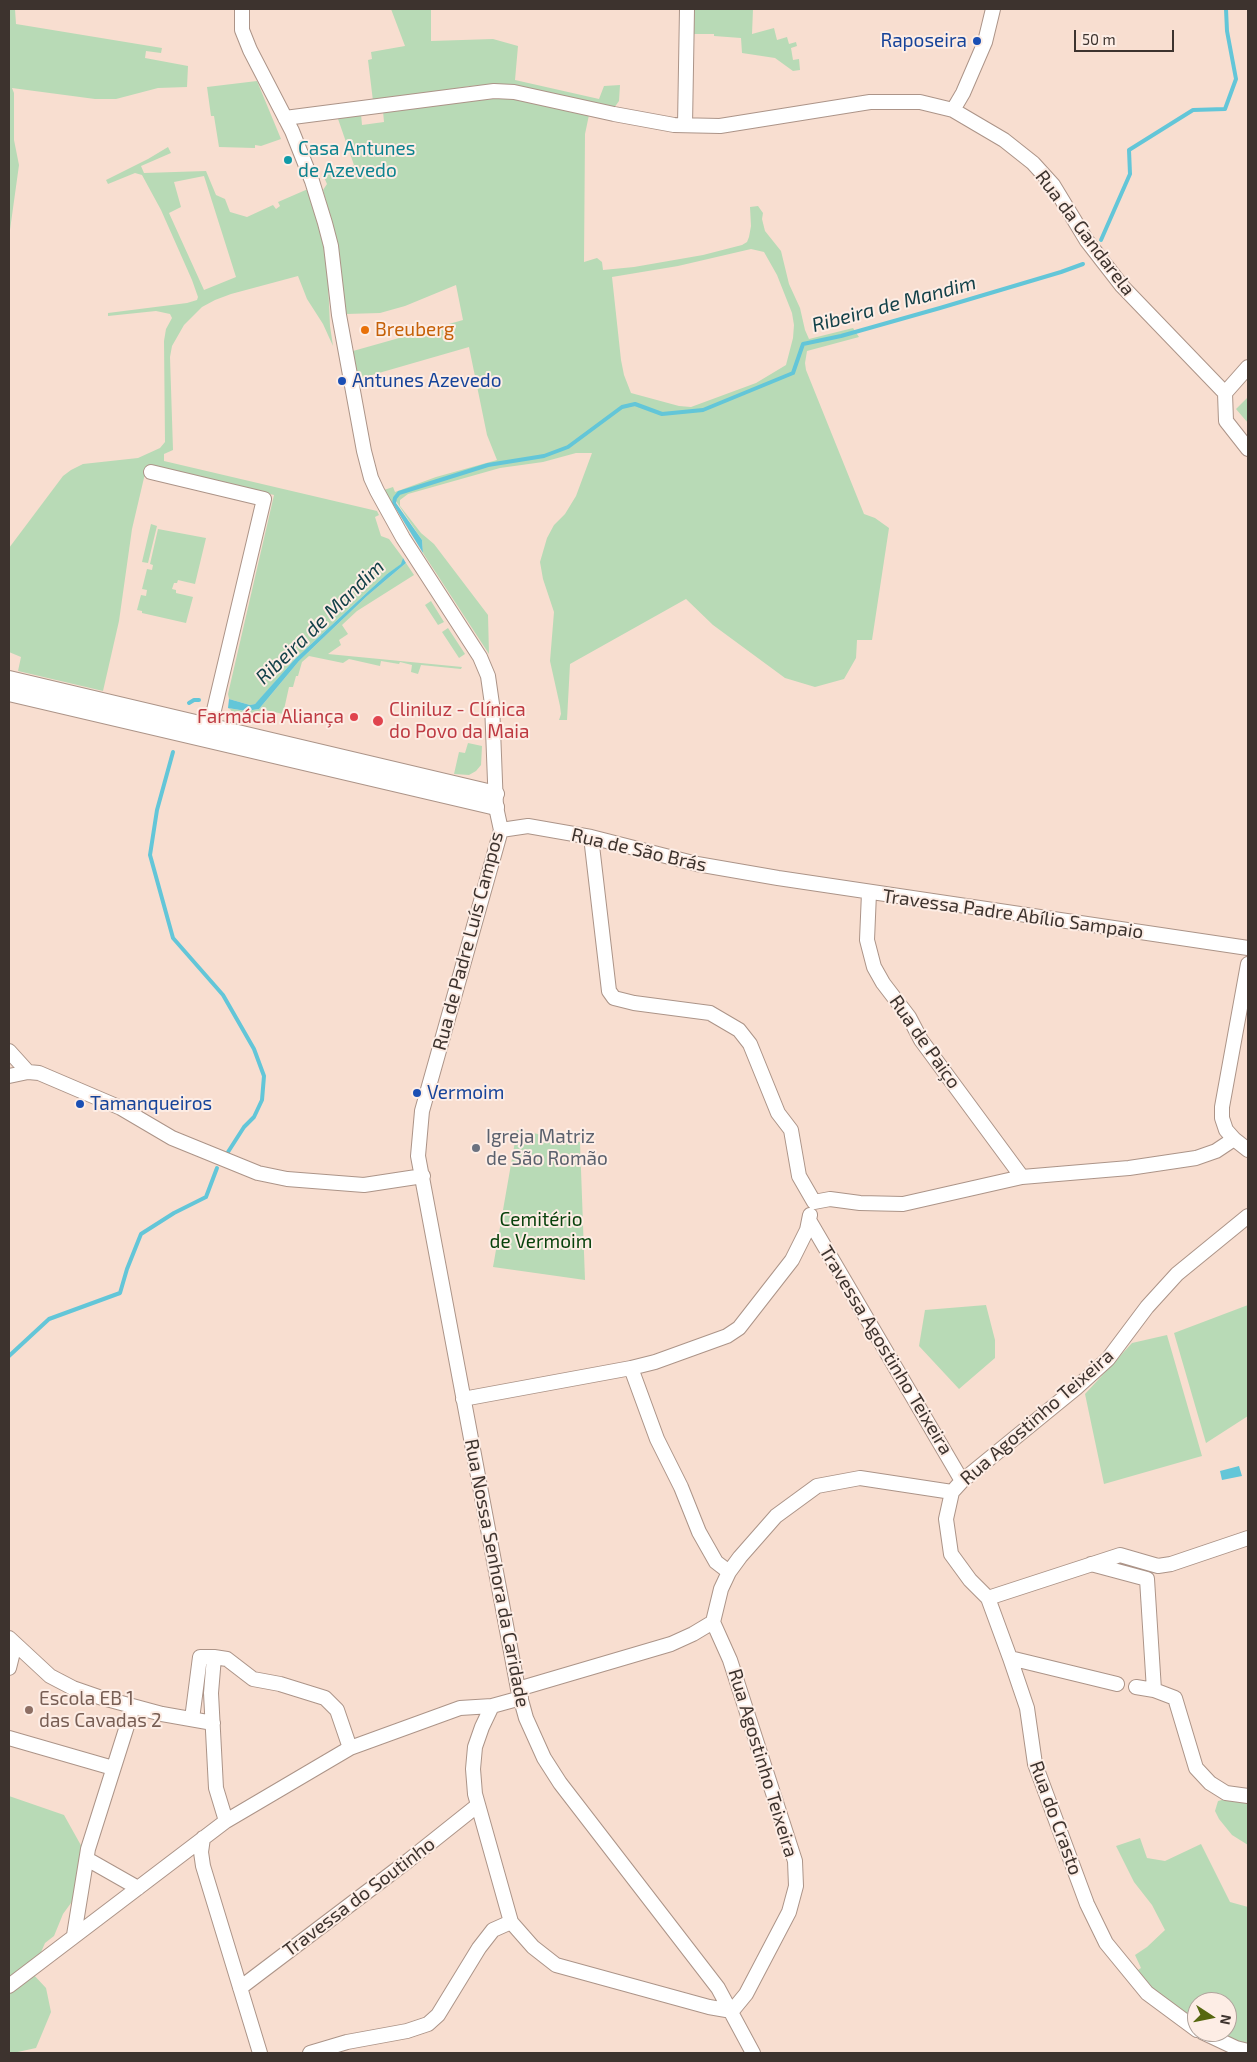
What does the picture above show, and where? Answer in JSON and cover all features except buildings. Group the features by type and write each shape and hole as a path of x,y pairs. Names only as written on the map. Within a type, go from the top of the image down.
{"main road":[{"path":"9,679 210,727 496,801"},
{"path":"9,693 496,801"}],"street":[{"name":"Rua de Padre Luís Campos","path":"242,9 242,30 285,118 312,181 331,246 339,315 364,451 372,478 377,491 403,538 480,657 488,676 492,704 496,801 501,830 422,1111 418,1156 423,1176"},
{"path":"685,125 687,9"},
{"path":"952,110 963,93 985,42 993,9"},
{"name":"Rua da Gandarela","path":"285,118 494,92 514,92 614,114 685,125 720,126 870,102 920,102 952,110 1004,140 1033,163 1053,185 1087,241 1122,286 1225,393"},
{"path":"1248,367 1225,393 1226,421 1248,449"},
{"path":"151,472 264,499 210,727"},
{"name":"Rua de São Brás","path":"501,830 528,826 591,837 696,864 778,878"},
{"path":"463,1400 631,1368 655,1362 727,1336 739,1328 792,1260 807,1230 814,1202 799,1176 791,1130 778,1113 750,1044 738,1030 710,1013 634,1003 614,998 609,991 591,837"},
{"name":"Travessa Padre Abílio Sampaio","path":"778,878 1248,948"},
{"name":"Rua de Paiço","path":"869,893 867,940 874,966 883,983 909,1017 921,1040 1022,1177"},
{"path":"1248,964 1222,1107 1222,1118 1226,1130 1248,1150"},
{"path":"9,1051 28,1072"},
{"path":"9,1076 28,1072 39,1073 121,1108 172,1138 258,1173 287,1179 364,1185 423,1176"},
{"path":"814,1202 830,1199 860,1203 903,1204 1022,1177 1128,1168 1196,1158 1216,1151 1234,1139"},
{"name":"Rua Nossa Senhora da Caridade","path":"423,1176 463,1400 526,1718 544,1758 560,1783 718,1988 753,2053"},
{"name":"Rua Agostinho Teixeira","path":"952,1492 962,1481 1076,1388 1108,1359 1147,1307 1177,1274 1248,1216"},
{"name":"Travessa Agostinho Teixeira","path":"809,1220 962,1481"},
{"path":"631,1368 657,1439 681,1487 699,1532 716,1562 729,1572"},
{"path":"9,1986 226,1821 350,1748 460,1708 492,1706 520,1693 671,1644 713,1622 721,1589 729,1572 740,1557 776,1516 817,1486 860,1478 952,1492"},
{"name":"Rua do Crasto","path":"952,1492 946,1519 952,1554 970,1580 988,1598 1027,1708 1034,1764 1087,1904 1106,1943 1147,1993 1187,2023"},
{"path":"988,1598 1120,1556 1158,1566 1171,1564 1248,1538"},
{"path":"1091,1564 1147,1579 1154,1690"},
{"name":"Rua Agostinho Teixeira","path":"713,1622 730,1660 795,1861 796,1886 789,1912 746,1994 732,2011"},
{"path":"9,1668 12,1641"},
{"path":"12,1641 50,1676 73,1688 133,1707 213,1723"},
{"path":"192,1719 200,1657 227,1659 253,1679 280,1684 325,1698 338,1710 350,1748"},
{"path":"214,1657 211,1693 216,1788 226,1821"},
{"path":"1010,1658 1117,1684"},
{"path":"1136,1687 1154,1690 1175,1698 1196,1768 1210,1783 1226,1794 1248,1796"},
{"path":"492,1706 475,1747 473,1769 475,1794 511,1922 533,1947 556,1965 732,2011"},
{"path":"74,1935 87,1859 133,1707"},
{"path":"9,1738 114,1768"},
{"name":"Travessa do Soutinho","path":"240,1988 478,1805"},
{"path":"203,1838 201,1852 203,1866 260,2053"},
{"path":"87,1859 138,1888"},
{"path":"310,2053 347,2042 407,2032 428,2024 438,2015 479,1948 493,1930 511,1922"},
{"path":"1223,2042 1248,2051"}],"green space":[{"path":"9,9 15,9 16,24 162,48 161,53 146,51 145,58 188,66 187,87 158,88 116,99 95,99 12,88 14,93 14,140 19,165 9,237"},
{"path":"391,9 431,9 431,41 493,39 518,46 515,80 599,99 604,86 620,85 619,101 614,108 515,86 515,84 503,84 471,86 373,101 368,60 372,59 371,52 405,46"},
{"path":"694,9 753,9 752,34 774,28 777,40 787,37 789,44 796,42 797,46 791,48 793,60 799,59 800,70 793,71 775,58 742,53 741,38 714,36 714,34 693,34"},
{"path":"257,81 281,139 261,146 255,145 255,148 219,147 214,116 211,116 207,87"},
{"path":"501,98 589,115 585,134 584,262 597,258 602,262 603,270 634,267 703,255 742,245 747,242 749,237 751,226 750,207 758,206 763,213 762,219 765,231 781,251 789,284 800,308 809,339 853,328 859,337 807,351 805,363 806,370 864,514 875,518 889,528 872,640 857,640 856,658 844,679 815,687 785,678 713,625 686,599 570,664 567,720 559,720 561,714 560,706 550,661 554,612 543,579 540,562 547,538 554,525 565,514 576,496 592,453 576,453 543,462 500,468 408,494 400,500 400,506 421,533 434,544 488,615 489,654 423,553 422,540 396,501 392,501 393,504 384,490 393,487 395,492 436,477 497,460 487,435 469,347 358,379 353,351 463,320 456,285 405,306 380,313 346,314 338,245 323,190 327,184 323,175 354,165 337,116 361,114 362,125 384,122 383,111","holes":["751,249 764,252 777,275 792,313 794,325 793,338 786,365 756,383 691,407 679,406 631,393 621,360 612,277 678,266"]},
{"path":"168,147 171,153 141,166 144,173 206,171 216,195 225,199 230,212 247,217 273,205 276,209 280,206 278,202 308,189 323,238 327,261 330,326 333,346 323,324 307,299 298,276 231,294 202,307 184,325 172,346 170,357 173,450 164,454 164,461 377,511 379,515 375,517 381,536 389,539 403,558 402,564 387,574 295,659 259,700 255,704 250,705 229,699 228,694 274,495 147,465 132,529 119,621 103,691 18,671 21,657 9,652 9,548 63,476 71,470 83,464 138,458 160,448 165,442 164,341 166,329 172,318 170,314 156,311 108,316 108,313 187,303 197,300 198,297 161,210 142,175 135,173 108,184 106,180","holes":["204,176 236,277 204,290 169,213 181,207 174,182"]},
{"path":"1248,397 1248,423 1236,409"},
{"path":"151,524 157,526 148,563 142,562"},
{"path":"158,529 206,538 195,584 178,580 177,583 174,583 172,589 176,590 176,593 193,597 186,623 142,613 142,611 137,610 141,595 146,596 147,590 142,589 147,569 152,570 153,565 150,564"},
{"path":"406,563 414,575 357,611 342,625 348,634 339,640 341,645 328,654 462,667 461,669 421,665 418,674 411,672 412,665 400,662 399,664 381,661 380,666 349,659 343,663 309,656 302,662 293,687 289,687 283,714 265,710 257,714 258,716 239,718 233,716 228,708 246,711 259,709 299,661 367,596"},
{"path":"431,601 444,622 438,625 425,605"},
{"path":"448,628 465,654 459,658 442,632"},
{"path":"468,743 482,746 481,765 469,775 454,774 459,752 465,753"},
{"name":"Cemitério de Vermoim","path":"517,1130 580,1142 585,1280 493,1267"},
{"path":"986,1305 995,1340 995,1358 959,1389 919,1346 925,1310"},
{"path":"1248,1305 1248,1416 1206,1443 1174,1333"},
{"path":"1167,1335 1202,1456 1104,1484 1085,1394 1132,1343"},
{"path":"9,1796 64,1815 83,1849 76,1896 63,1914 54,1936 45,1943 32,1973 46,1988 51,2012 36,2048 13,2053 9,2053"},
{"path":"1218,1801 1248,1802 1248,1845 1232,1835 1219,1819 1215,1811"},
{"path":"1140,1838 1147,1858 1165,1861 1201,1844 1230,1902 1248,1907 1248,2045 1237,2042 1237,1992 1187,1992 1187,2020 1135,1972 1141,1968 1135,1955 1147,1947 1165,1930 1152,1905 1134,1882 1116,1846"}],"water":[{"path":"395,498 396,503 422,540 423,553 393,504"},
{"path":"403,558 406,563 367,596 299,661 259,709 246,711 228,708 229,699 250,705 255,704 295,659 387,574 401,564"},
{"path":"1239,1466 1242,1476 1222,1480 1220,1471"}],"waterway":[{"path":"1101,240 1130,174 1129,150 1193,110 1225,109 1236,79 1227,31 1226,9"},
{"name":"Ribeira de Mandim","path":"394,503 399,493 488,465 544,456 568,447 622,407 635,404 662,414 703,410 793,373 803,344 841,336 940,308 1083,264"},
{"name":"Ribeira de Mandim","path":"189,703 199,700"},
{"name":"Ribeira de Mandim","path":"173,752 157,810 150,855 173,938 223,995 254,1049 264,1076 262,1100 254,1117 244,1127 228,1152"},
{"name":"Ribeira de Mandim","path":"9,1356 49,1319 120,1293 141,1234 174,1213 206,1197 217,1168"}],"place":[{"name":"Raposeira","path":"977,41"},
{"name":"Casa Antunes de Azevedo","path":"288,160"},
{"name":"Breuberg","path":"365,330"},
{"name":"Antunes Azevedo","path":"342,381"},
{"name":"Farmácia Aliança","path":"354,717"},
{"name":"Cliniluz - Clínica do Povo da Maia","path":"378,721"},
{"name":"Vermoim","path":"417,1093"},
{"name":"Tamanqueiros","path":"80,1104"},
{"name":"Igreja Matriz de São Romão","path":"476,1148"},
{"name":"Escola EB 1 das Cavadas 2","path":"29,1710"}]}
